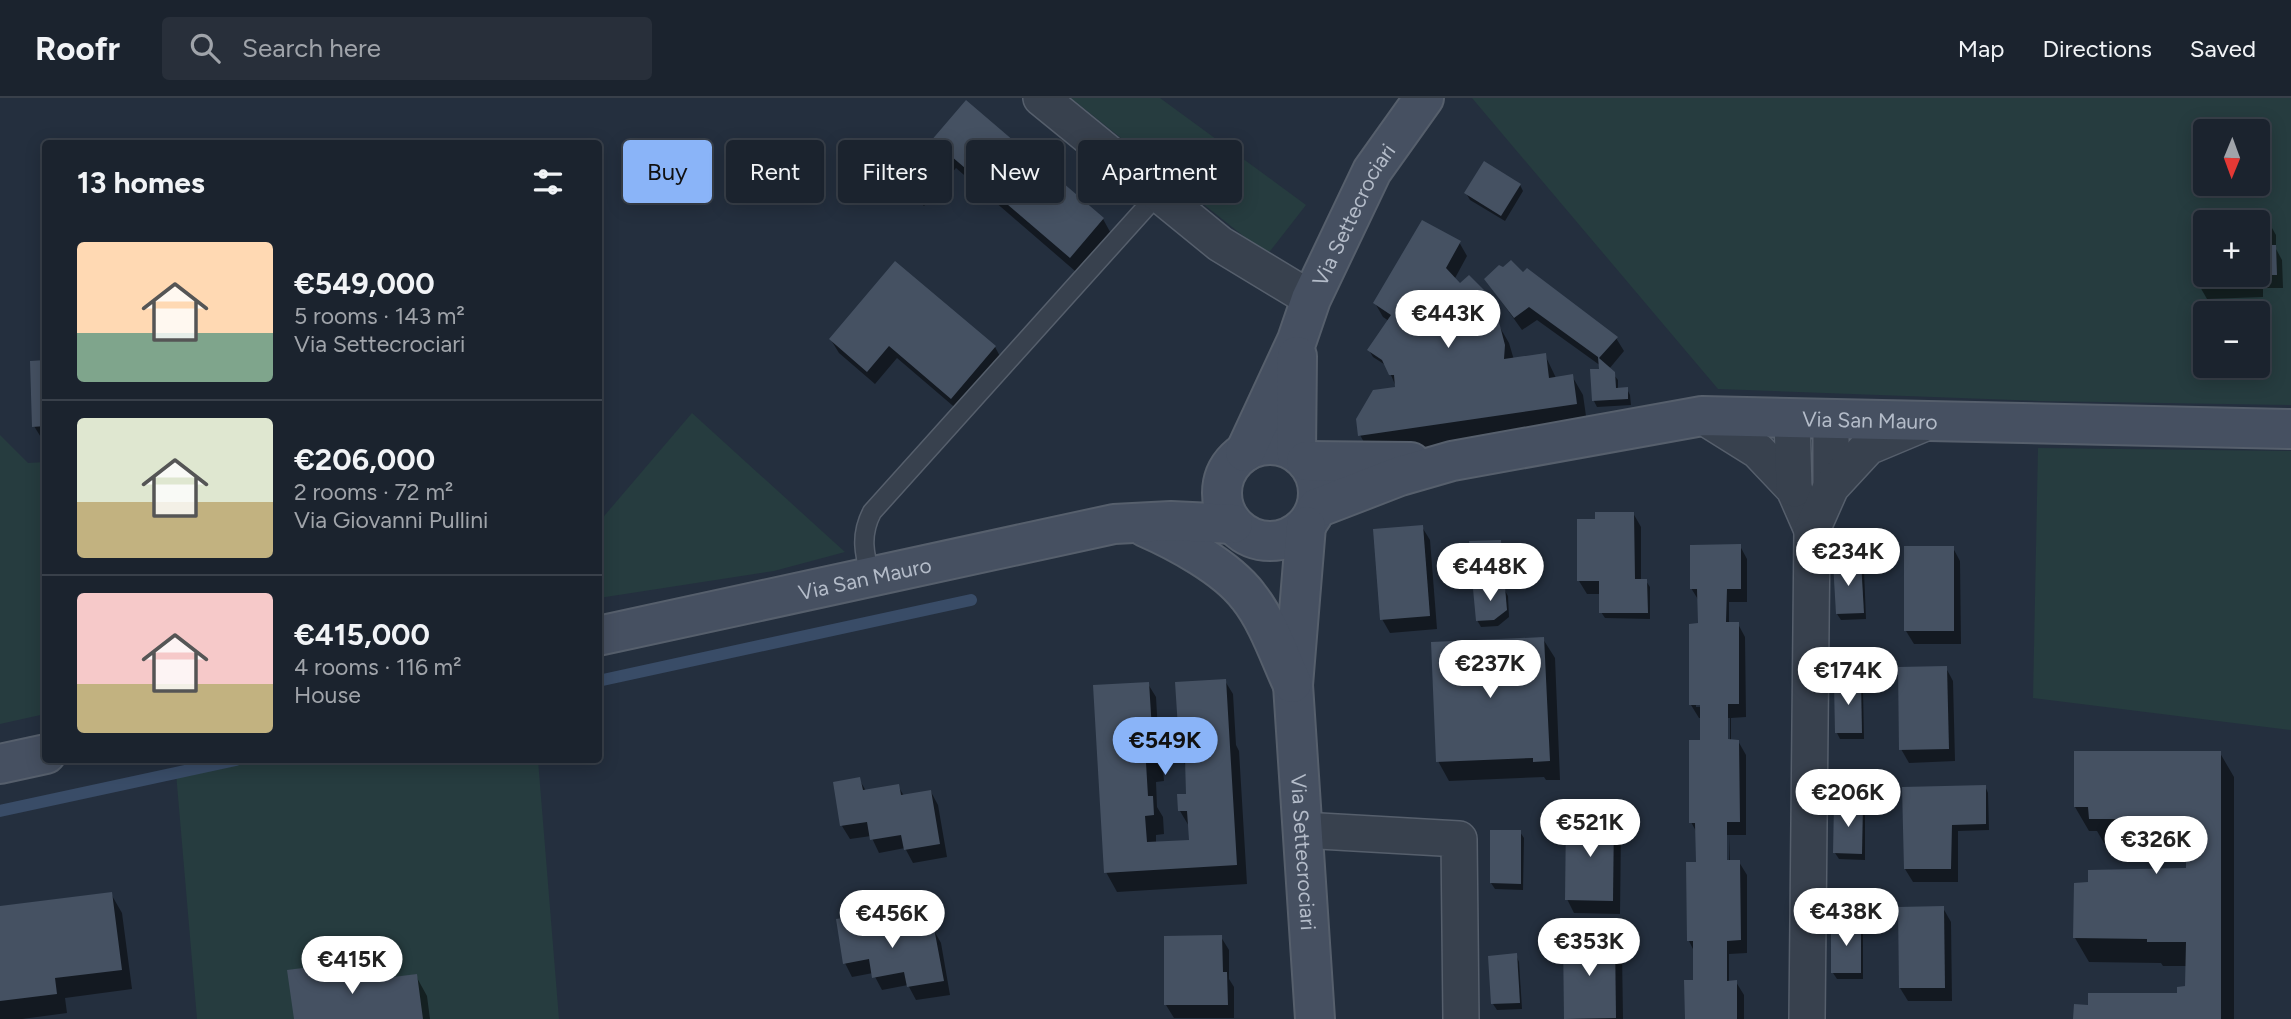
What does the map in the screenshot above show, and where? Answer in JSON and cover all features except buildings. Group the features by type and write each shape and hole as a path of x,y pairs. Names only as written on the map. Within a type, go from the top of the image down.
{"main road":[{"name":"Via Settecrociari","path":"1245,452 1297,340 1311,299 1372,171 1424,98"},
{"name":"Via Settecrociari","path":"1297,340 1301,456"},
{"name":"Via San Mauro","path":"1312,517 1400,476 1452,461 1702,416 2291,429"},
{"path":"1261,445 1278,445 1301,456 1318,483 1319,496 1312,517 1295,535 1282,540 1244,532 1226,513 1222,486 1234,461 1245,452 1261,445"},
{"name":"Via San Mauro","path":"1301,456 1342,463 1452,461"},
{"name":"Via San Mauro","path":"602,635 1133,522 1222,486"},
{"name":"Via Settecrociari","path":"1312,517 1293,685 1315,1019"},
{"name":"Via San Mauro","path":"1133,522 1244,532"},
{"path":"1133,522 1195,553 1248,595 1265,624 1293,685"},
{"name":"Via Settecrociari","path":"1244,532 1293,685"},
{"path":"0,764 42,755"}],"street":[{"path":"1041,98 1092,140"},
{"path":"1169,203 1220,244 1311,299"},
{"path":"1702,416 1758,451 1794,489 1812,530"},
{"path":"1792,418 1794,489"},
{"path":"1831,419 1831,487"},
{"path":"1807,1019 1812,530 1831,487 1868,447 1933,420"},
{"path":"1303,830 1459,839 1461,1019"}],"lane":[{"path":"872,578 863,537 872,512 1150,203"}],"green space":[{"path":"1071,98 1160,98 1217,140 1123,140"},
{"path":"1472,98 2291,98 2291,405 2039,401 1718,389"},
{"path":"1242,158 1306,205 1267,255 1202,203 1242,203"},
{"path":"692,413 845,552 774,571 602,598 602,518"},
{"path":"0,435 28,463 42,462 42,715 0,724"},
{"path":"2038,448 2291,451 2291,730 2033,698"},
{"path":"224,763 538,763 559,1019 197,1019 176,773"}],"waterway":[{"path":"602,680 971,600"},
{"path":"0,811 222,763"}]}
